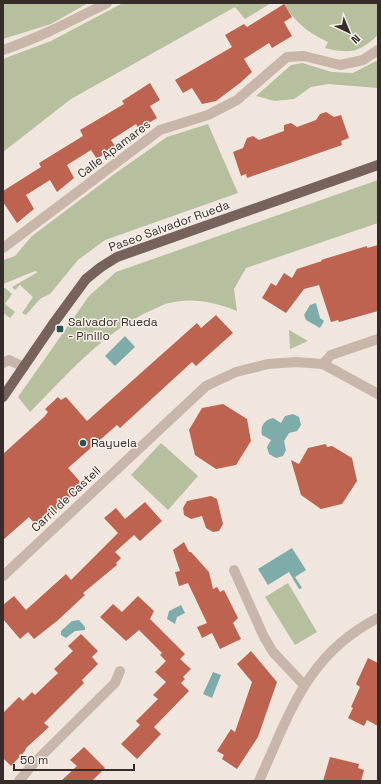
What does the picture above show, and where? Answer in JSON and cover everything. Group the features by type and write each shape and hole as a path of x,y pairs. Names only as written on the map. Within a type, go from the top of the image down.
{"main road":[{"name":"Paseo Salvador Rueda","path":"3,397 86,279 117,257 378,165"}],"street":[{"path":"3,50 61,26 107,3"},
{"name":"Calle Apamares","path":"3,248 160,130 208,115 237,100 287,57 304,56 340,65 363,60 378,50"},
{"path":"378,339 331,355 323,364 378,394"},
{"path":"3,363 9,360 24,367"},
{"name":"Carril de Castell","path":"3,576 206,386 236,372 268,364 296,362 323,364"},
{"path":"234,570 264,637 273,652 304,685"},
{"path":"259,781 304,685 329,652 360,627 378,618"},
{"path":"19,781 33,764 115,683 120,671"}],"green space":[{"path":"3,3 88,3 51,24 3,39"},
{"path":"123,3 271,3 245,19 235,7 71,99 3,152 3,59 51,41"},
{"path":"283,3 378,3 378,35 359,49 341,51 325,48 328,42 314,35 302,26 292,16"},
{"path":"378,60 378,88 328,84 311,87 294,99 275,101 256,96 291,65 302,63 332,72 353,73"},
{"path":"208,124 238,193 105,240 78,260 50,294 40,299 26,315 22,313 33,297 20,285 15,290 12,287 38,272 35,271 3,284 3,260 15,256 32,236 113,175 167,137"},
{"path":"378,180 378,223 246,268 234,289 237,311 203,301 186,300 165,304 134,319 102,342 86,355 30,412 18,397 89,296 116,272"},
{"path":"5,288 12,294 5,304 15,312 10,318 3,313 3,289"},
{"path":"289,330 308,341 290,349"},
{"path":"161,443 198,476 168,510 131,475"},
{"path":"288,583 317,632 295,645 265,597"}],"water":[{"path":"316,303 320,318 324,321 320,328 306,320 304,315 310,305"},
{"path":"125,336 135,347 115,366 105,356"},
{"path":"293,414 299,417 301,425 297,431 289,433 284,441 286,450 283,456 276,458 269,454 267,447 271,440 262,435 262,426 267,420 273,418 281,423 285,416"},
{"path":"292,548 306,570 295,577 302,588 299,589 289,572 268,585 258,569"},
{"path":"181,605 185,613 177,617 175,624 167,619 169,611"},
{"path":"79,620 85,627 85,630 75,631 66,638 61,635 61,631 72,621"},
{"path":"213,672 221,675 212,698 203,694"}],"building":[{"path":"284,4 292,17 284,22 292,36 272,48 269,43 244,59 252,72 240,83 216,101 202,104 192,88 183,93 175,80 232,47 225,35 244,24 247,27"},
{"path":"150,83 160,100 150,106 157,118 139,129 136,124 111,140 115,146 97,159 91,150 67,165 74,178 57,192 50,180 26,195 34,209 17,223 3,202 3,191 41,167 39,163 83,136 80,130 124,104 122,101"},
{"path":"326,112 334,117 341,115 349,138 341,141 342,145 247,178 246,174 241,176 233,152 243,148 247,138 253,136 259,140 284,131 284,125 291,123 297,127 316,120 320,114"},
{"path":"378,245 378,311 339,322 338,320 331,322 319,285 304,289 286,313 262,298 271,283 276,286 284,273 292,278 297,269 367,246 367,248"},
{"path":"216,315 233,333 196,366 192,362 120,428 117,425 68,468 83,485 48,518 46,515 35,524 29,517 3,540 3,454 44,417 48,412 45,409 58,397 61,400 66,397 87,421 197,323 201,328"},
{"path":"223,404 247,419 251,441 236,465 216,469 195,455 189,430 202,408"},
{"path":"326,444 327,447 332,446 352,458 357,481 342,504 321,509 301,495 291,460 299,464 308,448"},
{"path":"211,496 217,499 223,524 219,531 213,532 206,528 202,516 191,519 184,515 183,508 187,501"},
{"path":"145,502 162,521 140,541 134,535 115,552 121,558 116,563 117,565 83,593 85,595 57,621 34,639 28,632 20,639 3,619 3,605 14,596 26,610 66,574 71,580 118,533 104,518 116,508 125,519"},
{"path":"184,542 189,552 191,552 209,572 213,589 217,587 220,592 224,590 238,618 233,623 241,639 220,649 212,633 202,638 197,627 207,623 188,583 179,586 175,572 180,571 173,550"},
{"path":"138,596 154,611 150,619 185,654 180,659 191,669 183,677 185,679 181,683 189,691 154,727 161,734 137,759 121,744 140,725 136,721 158,699 153,695 166,682 155,672 166,661 160,655 162,653 139,630 126,641 100,617 113,604 122,612"},
{"path":"81,634 98,651 92,657 98,664 82,680 84,683 44,723 49,727 26,748 11,766 3,758 3,713 19,697 23,701 32,692 35,695 58,673 54,669 73,651 68,646"},
{"path":"251,651 277,682 258,737 237,769 222,759 224,755 217,751 231,729 235,732 252,682 237,664"},
{"path":"368,658 378,663 378,726 367,720 364,726 348,718 360,687 356,684"},
{"path":"84,747 105,768 92,781 61,781 77,766 70,760"},
{"path":"330,757 359,764 358,768 364,770 361,781 323,781"}],"place":[{"name":"Salvador Rueda - Pinillo","path":"60,329"},
{"name":"Rayuela","path":"83,443"}]}
